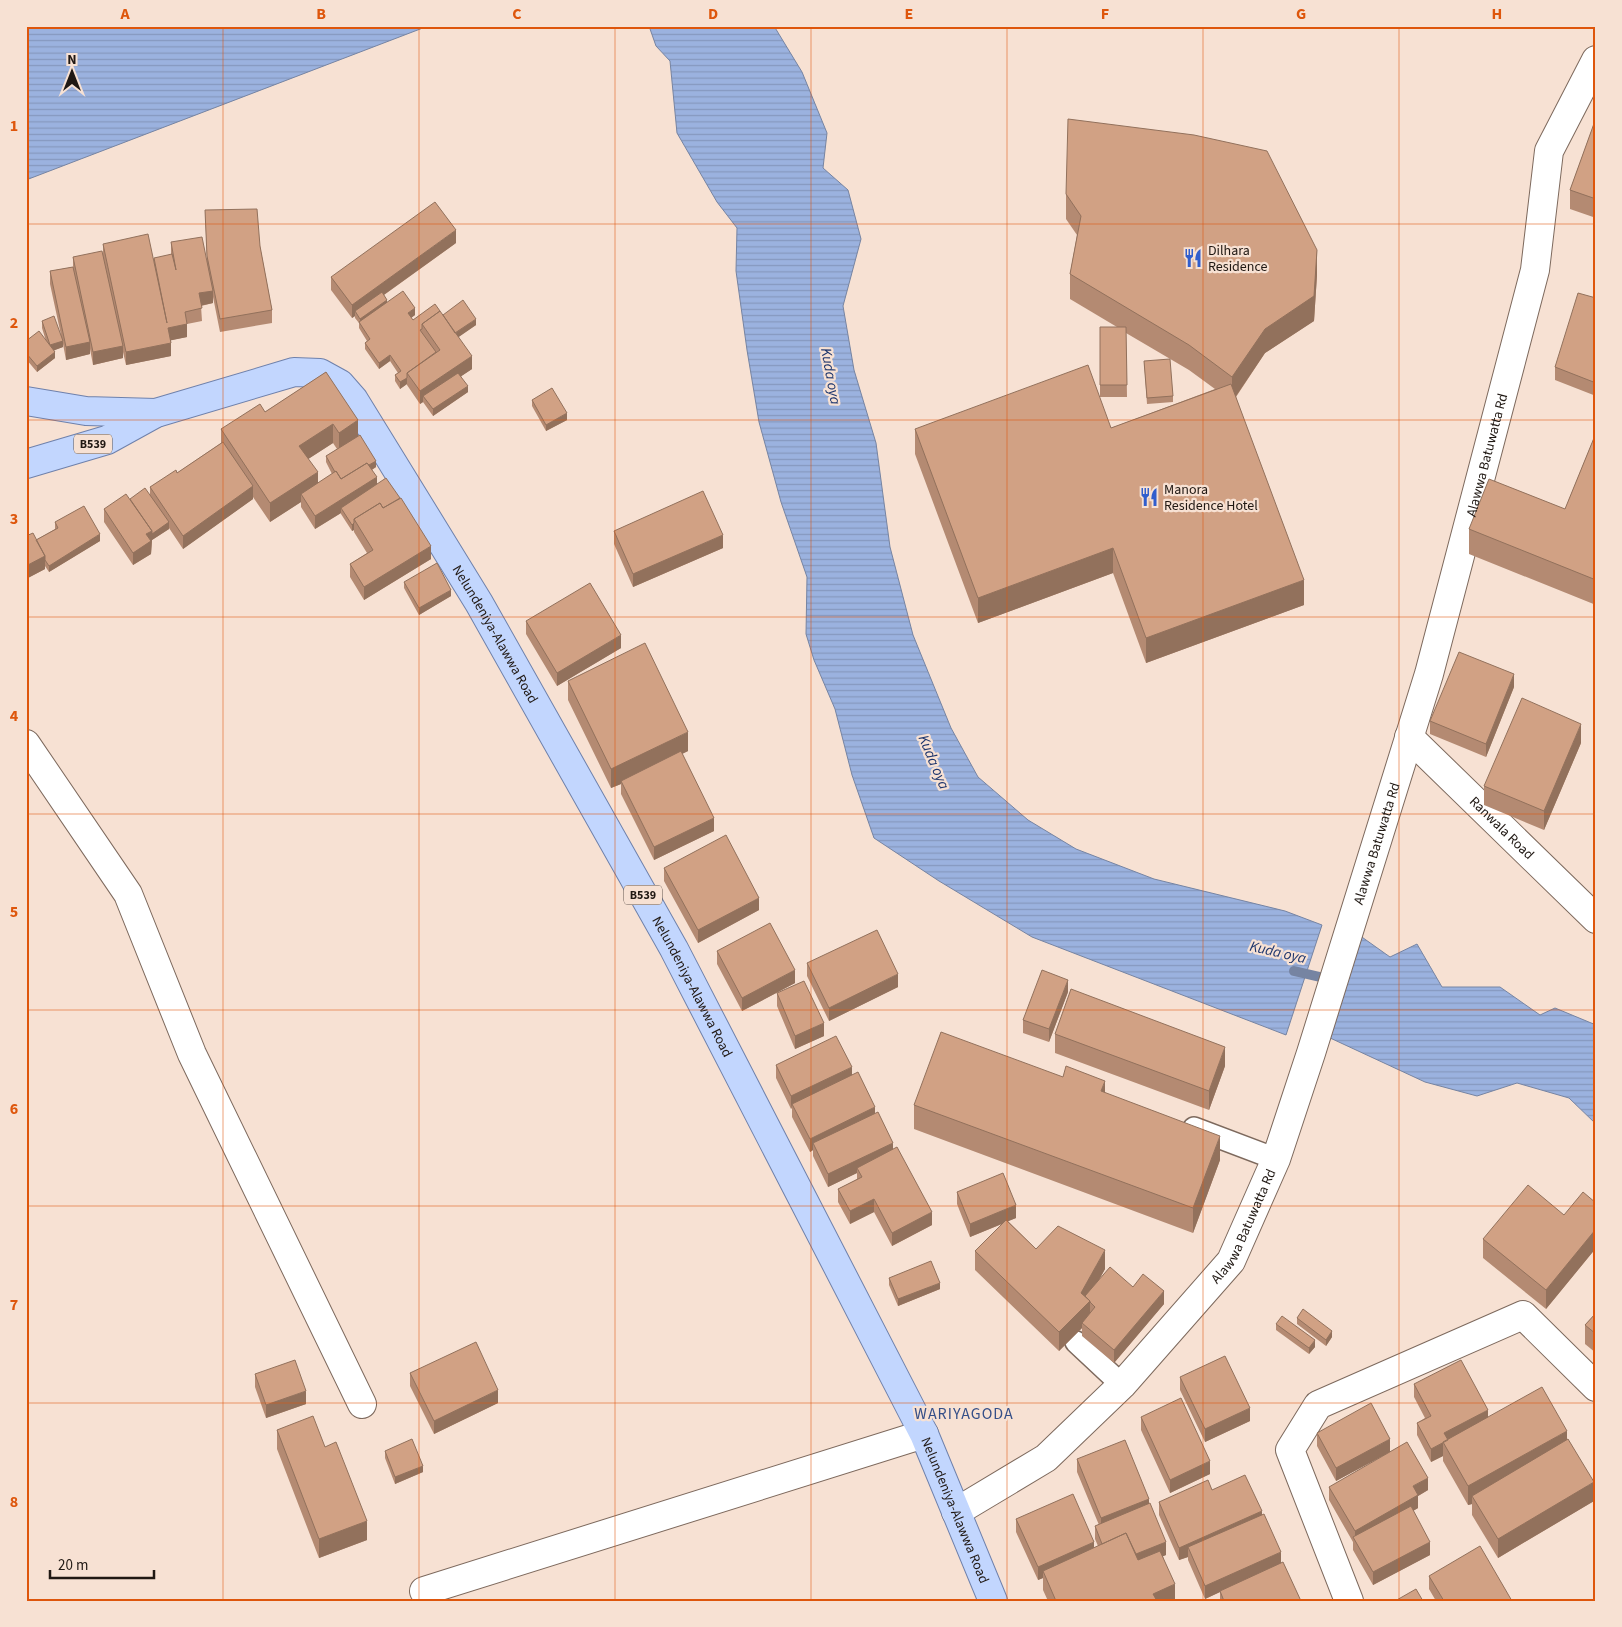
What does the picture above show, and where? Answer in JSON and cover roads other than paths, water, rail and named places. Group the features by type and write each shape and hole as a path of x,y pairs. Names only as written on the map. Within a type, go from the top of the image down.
{"main road":[{"name":"Nelundeniya-Alawwa Road","path":"26,464 107,440 156,413 294,372 320,373 340,384 354,400 479,603 674,949 924,1434 993,1601"},
{"name":"Nelundeniya-Alawwa Road","path":"26,401 86,411 156,413"}],"street":[{"name":"Alawwa Batuwatta Rd","path":"956,1512 1046,1458 1122,1385 1231,1261 1276,1159 1429,674 1535,270 1549,151 1596,60"},
{"name":"Ranwala Road","path":"1409,737 1596,918"},
{"path":"26,744 128,894 192,1054 362,1404"},
{"path":"1349,1601 1290,1450 1318,1405 1523,1314 1596,1386"},
{"path":"424,1591 924,1434"}],"lane":[{"path":"1174,1120 1276,1159"},
{"path":"1076,1342 1122,1385"}],"water":[{"path":"26,26 428,26 26,180"},
{"path":"649,26 774,26 802,72 827,133 823,168 848,190 861,239 843,306 854,370 876,443 890,547 913,635 951,728 978,777 1028,820 1076,849 1154,879 1285,911 1322,925 1286,1035 1032,937 939,881 874,838 852,775 835,709 814,660 806,634 807,577 781,502 759,422 736,271 737,228 717,202 677,133 670,61 656,46"},
{"path":"1359,935 1390,957 1417,944 1442,987 1500,987 1540,1015 1555,1008 1596,1025 1596,1124 1569,1098 1517,1083 1477,1096 1425,1082 1328,1037"}],"waterway":[{"name":"Kuda oya","path":"1294,971 1333,980"}],"place":[{"name":"Dilhara Residence","path":"1193,258"},
{"name":"Manora Residence Hotel","path":"1149,497"}],"district":[{"name":"WARIYAGODA","path":"964,1413"}]}
